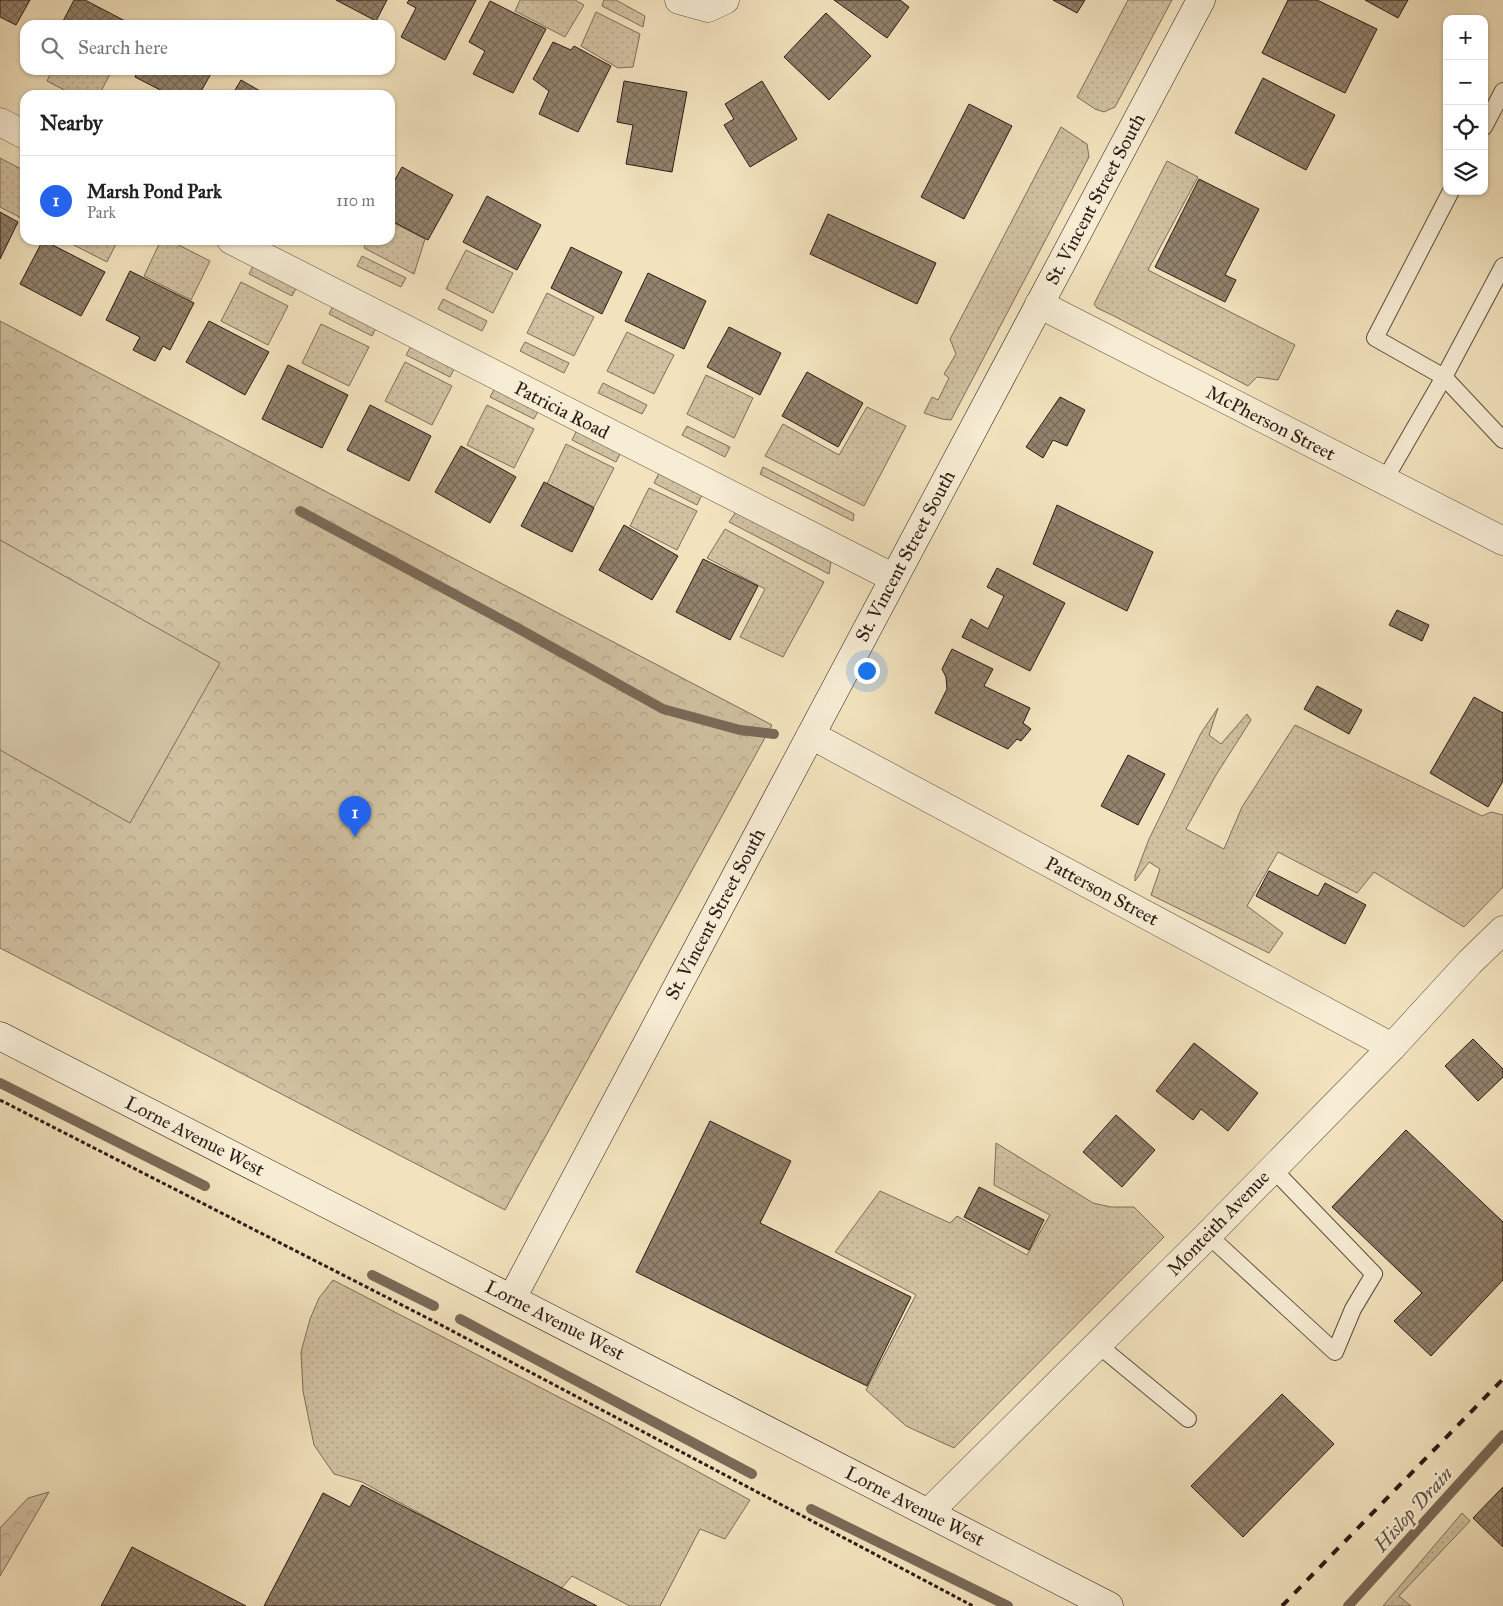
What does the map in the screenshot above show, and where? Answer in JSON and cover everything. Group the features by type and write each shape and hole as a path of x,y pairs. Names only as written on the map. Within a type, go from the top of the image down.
{"street":[{"path":"679,0 708,8 725,0"},
{"name":"St. Vincent Street South","path":"512,1298 1201,0"},
{"path":"0,122 20,132"},
{"name":"Patricia Road","path":"241,245 894,578"},
{"name":"McPherson Street","path":"1039,304 1503,541"},
{"name":"Patterson Street","path":"811,735 1392,1047"},
{"name":"Monteith Avenue","path":"929,1512 1208,1235 1392,1047 1470,962 1503,930"},
{"name":"Lorne Avenue West","path":"0,1036 1109,1606"}],"lane":[{"path":"1488,119 1503,91"},
{"path":"1449,195 1375,338 1444,377 1503,440"},
{"path":"1384,481 1444,377 1503,266"},
{"path":"1208,1235 1335,1352 1353,1309 1374,1274 1272,1168"},
{"path":"1097,1344 1188,1419"}],"path":[{"path":"0,1100 415,1311 973,1606"}],"green space":[{"path":"520,0 575,0 584,5 565,37 515,11"},
{"path":"604,0 616,0 645,16 643,27 602,6"},
{"path":"1128,0 1172,0 1115,107 1104,112 1095,109 1077,97"},
{"path":"596,12 640,34 633,67 618,68 581,46"},
{"path":"50,75 109,75 102,90 64,90 47,81"},
{"path":"1061,127 1087,144 1089,157 951,420 924,413 932,397 938,400 949,378 944,374 956,354 950,339"},
{"path":"0,158 20,168 20,217 0,207"},
{"path":"1167,161 1198,177 1148,270 1295,345 1278,380 1257,377 1248,386 1097,308 1094,304"},
{"path":"395,224 425,239 414,274 364,248 365,245 395,245"},
{"path":"74,245 116,245 107,262"},
{"path":"159,245 179,245 210,261 191,300 144,276"},
{"path":"466,250 513,273 493,313 446,289"},
{"path":"362,256 406,278 401,287 357,266"},
{"path":"254,264 297,286 292,296 249,274"},
{"path":"241,282 288,306 268,345 221,321"},
{"path":"547,293 594,317 574,356 527,333"},
{"path":"443,299 487,321 482,331 438,309"},
{"path":"334,304 377,326 372,336 329,314"},
{"path":"0,321 772,725 505,1210 0,948"},
{"path":"321,324 369,347 349,386 302,363"},
{"path":"627,332 674,355 654,394 607,371"},
{"path":"525,342 569,363 564,373 520,351"},
{"path":"411,346 455,367 450,377 406,355"},
{"path":"405,362 452,386 432,425 385,401"},
{"path":"706,375 753,398 734,438 687,414"},
{"path":"603,383 647,405 642,414 598,393"},
{"path":"495,388 539,409 534,419 490,397"},
{"path":"487,405 534,429 514,468 467,445"},
{"path":"867,407 906,426 864,506 765,456 783,424 839,455"},
{"path":"687,426 730,447 725,457 682,435"},
{"path":"577,430 621,452 616,462 572,440"},
{"path":"566,444 614,468 594,507 547,484"},
{"path":"763,467 854,514 853,521 760,474"},
{"path":"659,473 702,495 697,505 654,483"},
{"path":"649,488 697,511 677,550 630,526"},
{"path":"736,512 831,562 829,574 729,522"},
{"path":"725,529 824,582 783,657 740,637 765,589 707,558"},
{"path":"0,540 220,663 130,823 0,750"},
{"path":"1218,708 1209,735 1221,744 1247,714 1251,720 1216,775 1186,829 1224,849 1242,807 1295,725 1482,816 1491,812 1503,815 1503,887 1464,927 1374,872 1357,893 1278,852 1247,906 1283,933 1269,953 1151,895 1160,869 1149,862 1135,881 1135,876 1149,839 1201,733"},
{"path":"996,1143 1093,1203 1111,1207 1134,1207 1164,1237 954,1448 906,1426 866,1390 916,1295 835,1252 880,1191 950,1223 957,1216 1027,1255 1050,1215 994,1185"},
{"path":"333,1280 603,1420 750,1500 725,1539 700,1529 660,1606 630,1606 572,1576 560,1590 362,1482 334,1474 314,1445 303,1391 301,1352 310,1319 319,1298"},
{"path":"49,1492 0,1576 0,1528 28,1498"},
{"path":"1462,1513 1470,1521 1399,1596 1411,1606 1383,1606"}],"building":[{"path":"0,0 30,0 16,25 0,17"},
{"path":"74,0 85,0 123,20 64,20"},
{"path":"336,0 387,0 377,20"},
{"path":"409,0 476,0 445,60 401,37 416,8 407,3"},
{"path":"834,0 900,0 909,7 887,38"},
{"path":"1053,0 1085,0 1077,13"},
{"path":"1288,0 1317,0 1377,29 1345,93 1262,53"},
{"path":"1365,0 1408,0 1398,18"},
{"path":"490,1 546,29 513,93 473,74 485,51 469,42"},
{"path":"826,13 871,56 829,100 784,57"},
{"path":"553,42 571,50 574,46 611,66 578,132 539,114 549,91 533,79"},
{"path":"136,75 210,75 202,90 160,90 135,77"},
{"path":"1263,78 1335,115 1306,170 1235,133"},
{"path":"241,80 258,90 235,90"},
{"path":"624,81 687,92 672,172 626,164 633,125 617,122"},
{"path":"762,81 797,139 750,167 724,125 734,119 725,104"},
{"path":"969,104 1012,126 964,219 921,197"},
{"path":"402,167 453,195 428,240 395,223 395,180"},
{"path":"1199,179 1259,209 1225,275 1236,280 1225,302 1155,267"},
{"path":"487,196 541,225 517,270 463,242"},
{"path":"0,212 18,222 0,259"},
{"path":"828,214 936,263 917,304 810,254"},
{"path":"40,245 53,245 105,272 81,316 20,284"},
{"path":"571,247 622,272 602,314 551,288"},
{"path":"130,271 194,303 170,350 163,346 155,361 133,350 140,337 106,320"},
{"path":"648,273 706,301 684,349 625,321"},
{"path":"209,321 269,352 245,395 186,362"},
{"path":"729,327 781,353 760,395 707,367"},
{"path":"288,365 348,395 322,448 262,419"},
{"path":"807,372 863,403 838,447 782,416"},
{"path":"1060,397 1085,410 1067,446 1053,440 1043,458 1026,447"},
{"path":"370,405 431,436 409,481 347,450"},
{"path":"461,446 516,477 490,523 435,492"},
{"path":"544,482 594,508 572,552 521,526"},
{"path":"1057,505 1153,552 1127,611 1033,564"},
{"path":"624,525 678,556 652,600 599,570"},
{"path":"703,559 758,586 730,640 676,612"},
{"path":"997,568 1065,603 1030,671 962,637 971,619 988,629 1004,596 987,587"},
{"path":"1397,610 1429,625 1422,641 1389,625"},
{"path":"952,649 993,669 984,686 1030,708 1023,723 1031,729 1021,741 1017,739 1008,749 935,713 947,689 946,677 942,669"},
{"path":"1317,686 1362,710 1349,734 1304,709"},
{"path":"1474,697 1503,713 1503,781 1488,807 1430,773"},
{"path":"1128,755 1165,774 1138,825 1101,806"},
{"path":"1269,871 1318,896 1325,883 1366,905 1345,944 1256,896"},
{"path":"1473,1039 1503,1069 1503,1077 1478,1101 1445,1066"},
{"path":"1194,1043 1258,1093 1228,1131 1201,1109 1193,1120 1156,1091"},
{"path":"1116,1115 1155,1150 1122,1187 1083,1152"},
{"path":"710,1121 791,1161 760,1223 911,1297 867,1386 636,1272"},
{"path":"1406,1130 1503,1222 1503,1280 1431,1356 1394,1321 1422,1293 1332,1207"},
{"path":"979,1187 1044,1220 1029,1250 964,1217"},
{"path":"1282,1394 1334,1444 1243,1537 1191,1486"},
{"path":"362,1485 597,1606 264,1606 323,1493 350,1507"},
{"path":"1503,1487 1503,1547 1473,1518"},
{"path":"132,1547 246,1606 101,1606"}],"waterway":[{"path":"300,511 663,709 740,730 774,734"},
{"path":"0,1083 205,1186"},
{"path":"372,1275 434,1306"},
{"path":"460,1319 752,1474"},
{"name":"Hislop Drain","path":"1348,1606 1503,1435"},
{"path":"811,1509 1008,1606"}],"railway":[{"path":"1282,1606 1503,1379"}],"place":[{"name":"Marsh Pond Park","path":"355,837"}]}
